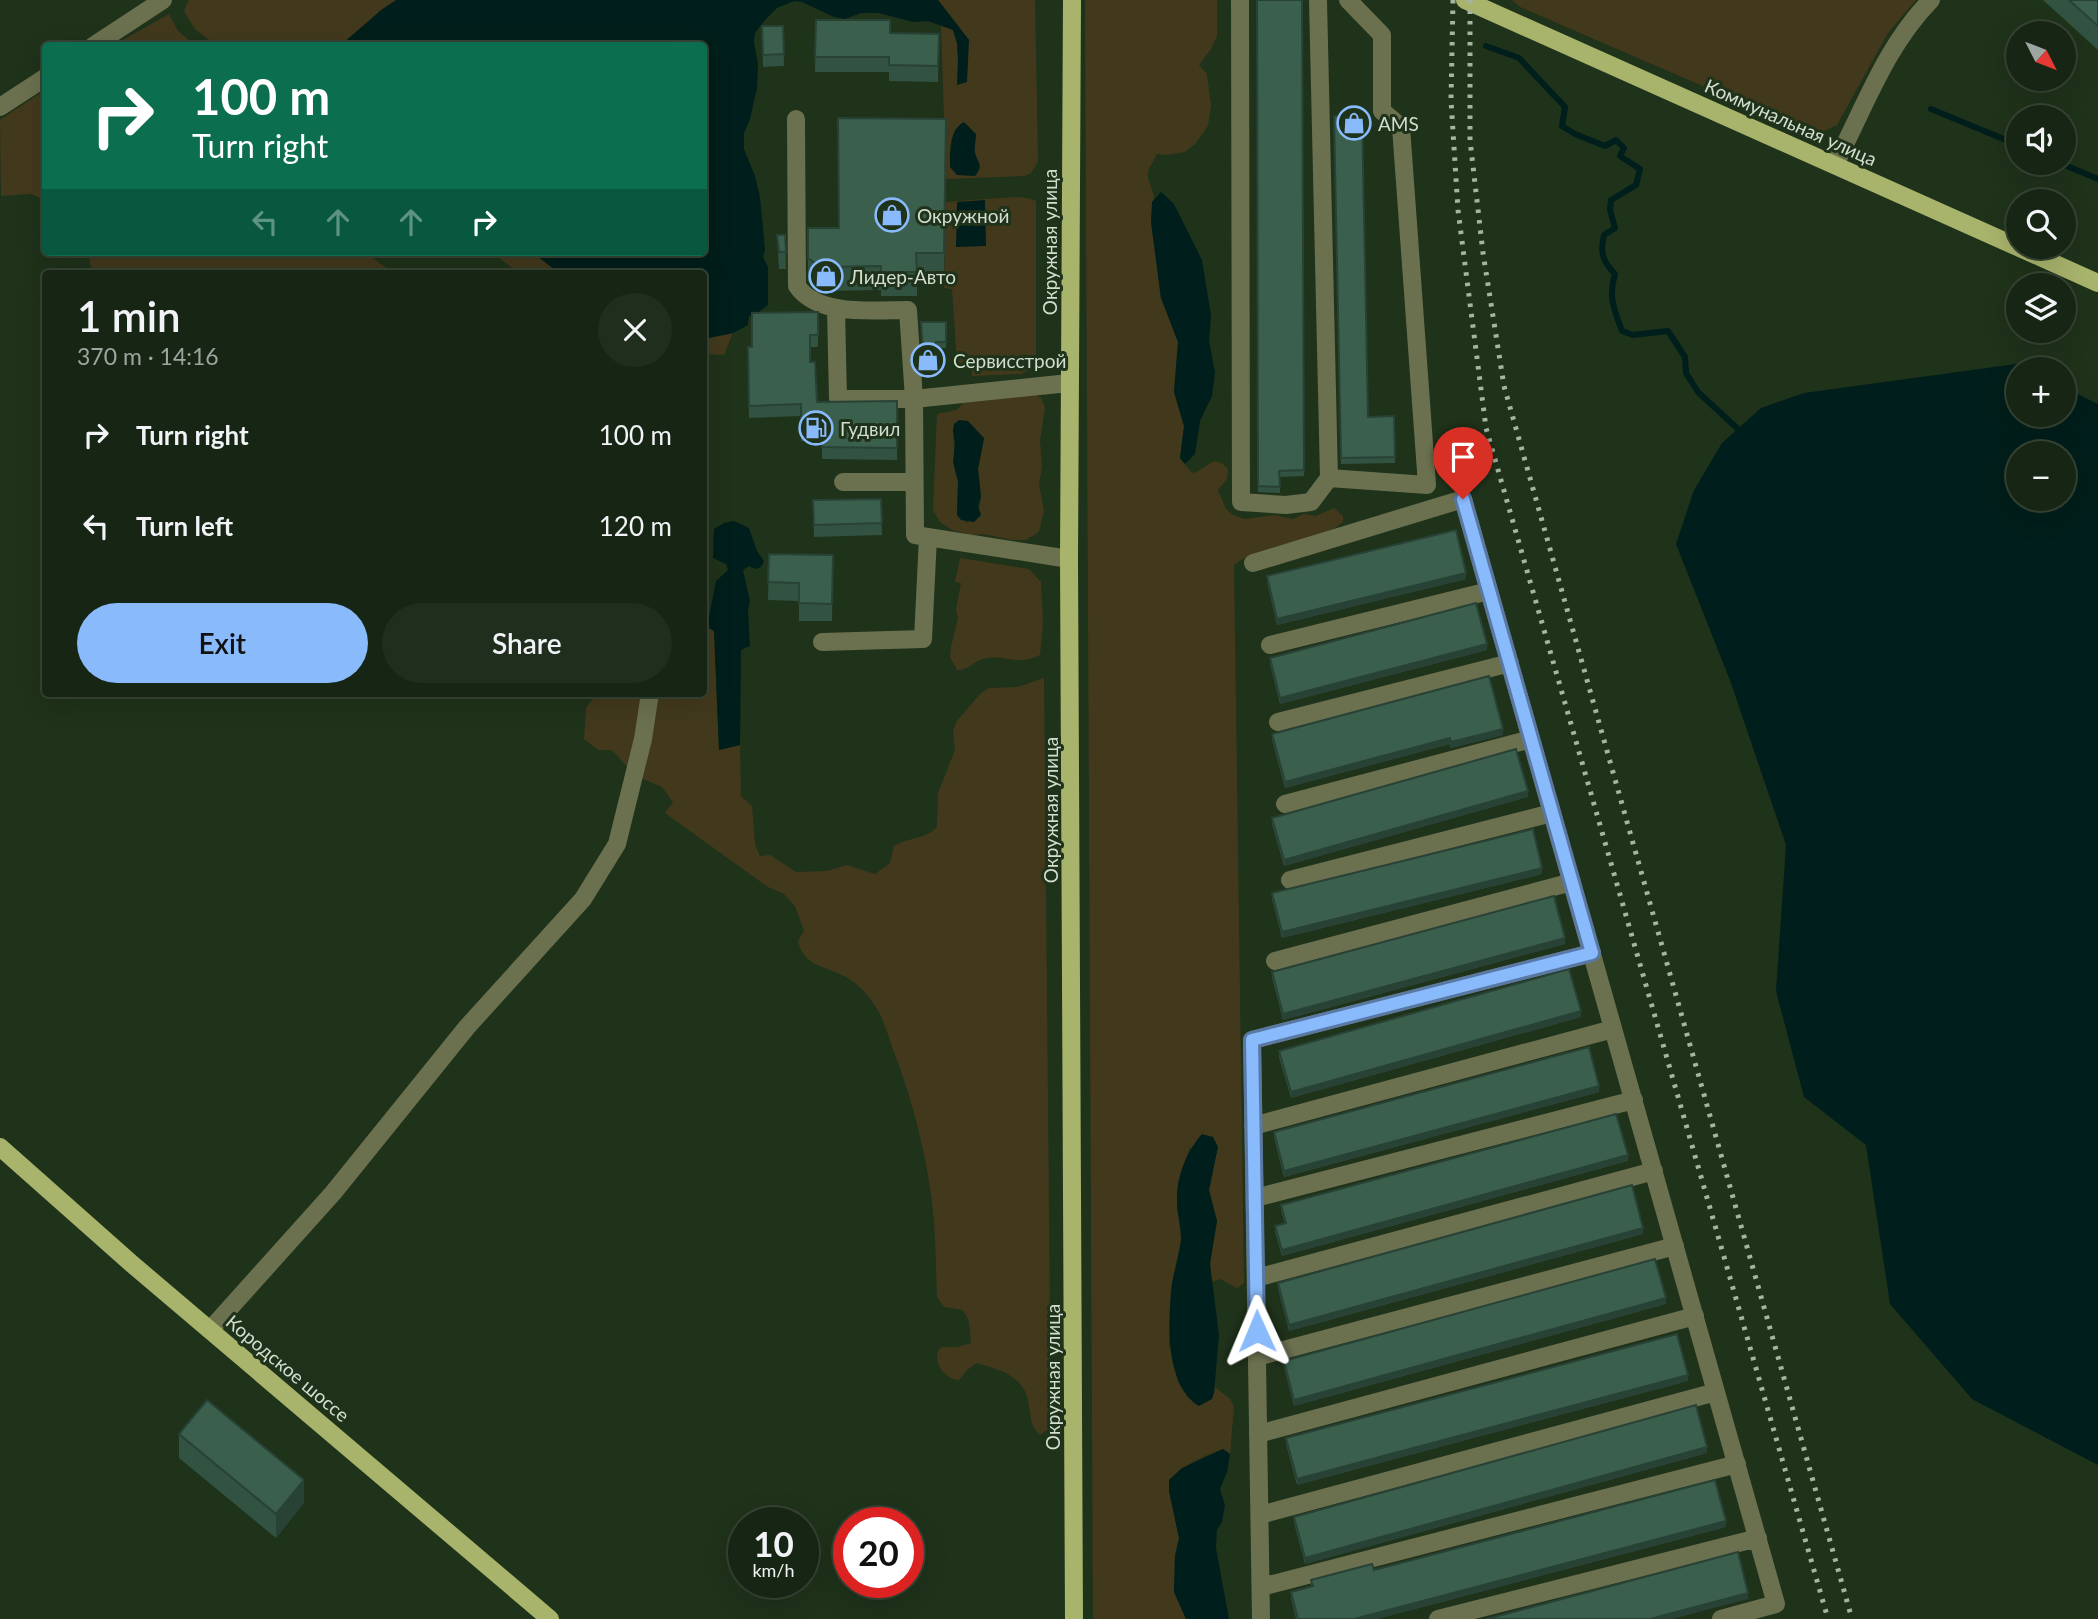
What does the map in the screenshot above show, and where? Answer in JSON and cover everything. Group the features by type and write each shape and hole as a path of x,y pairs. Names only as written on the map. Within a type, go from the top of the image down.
{"main road":[{"name":"Окружная улица","path":"1072,0 1069,559 1074,1619"},
{"name":"Коммунальная улица","path":"1465,0 2098,284"},
{"name":"Кородское шоссе","path":"0,1146 210,1330 550,1619"}],"street":[{"path":"99,42 163,0"},
{"path":"1240,0 1241,502 1286,505 1311,502 1329,478 1318,0"},
{"path":"1329,478 1427,485 1401,127 1382,111 1382,35 1348,0"},
{"path":"1835,164 1898,38 1931,0"},
{"path":"0,107 42,80"},
{"path":"796,119 797,286 802,293 836,309 908,310 914,399 915,534 1069,559"},
{"path":"836,309 838,399 914,399 1069,383"},
{"path":"843,482 914,482"},
{"path":"1253,563 1463,499 1776,1604 1721,1619"},
{"path":"822,642 923,639 928,537"},
{"path":"1270,645 1489,591"},
{"path":"1278,722 1510,663"},
{"path":"210,1330 333,1193 467,1027 583,898 617,844 643,739 649,697"},
{"path":"1285,804 1531,739"},
{"path":"1290,880 1552,813"},
{"path":"1275,961 1572,882"},
{"path":"1261,1619 1252,1040 1592,953"},
{"path":"1254,1126 1613,1029"},
{"path":"1255,1198 1634,1100"},
{"path":"1256,1278 1654,1171"},
{"path":"1257,1357 1675,1246"},
{"path":"1258,1434 1695,1316"},
{"path":"1260,1515 1716,1392"},
{"path":"1261,1587 1737,1464"},
{"path":"1438,1619 1758,1538"}],"shaded area":[{"path":"189,0 396,0 344,42 212,42 195,29 184,11"},
{"path":"938,0 1035,0 1038,162 1031,173 1025,176 946,179 941,25 953,30 957,43 957,85 969,40"},
{"path":"1085,0 1217,0 1217,36 1199,65 1207,74 1211,105 1208,126 1195,144 1185,152 1157,154 1148,171 1154,196 1151,222 1161,298 1178,342 1174,392 1184,426 1180,458 1191,472 1195,473 1214,461 1222,463 1228,469 1227,479 1218,490 1226,509 1233,515 1245,519 1275,515 1293,519 1304,514 1316,516 1334,508 1343,516 1343,522 1318,536 1260,551 1234,565 1244,1283 1237,1288 1220,1279 1211,1282 1210,1258 1217,1221 1209,1190 1213,1171 1190,1147 1178,1183 1177,1204 1181,1240 1171,1290 1169,1344 1178,1382 1189,1399 1214,1393 1215,1387 1230,1399 1234,1407 1230,1454 1223,1449 1208,1455 1187,1465 1169,1480 1179,1538 1175,1556 1174,1592 1186,1619 1093,1619"},
{"path":"1512,0 1916,0 1888,33 1837,125 1811,133 1520,7"},
{"path":"169,14 178,31 191,42 119,42"},
{"path":"42,92 42,199 31,194 1,196 0,120"},
{"path":"1014,197 1036,201 1036,355 1031,366 1021,374 972,376 971,363 957,363 952,289 944,288 946,202"},
{"path":"89,256 370,256 389,270 93,270"},
{"path":"496,256 537,256 555,270 515,270"},
{"path":"733,333 724,355 707,354 707,338"},
{"path":"1037,395 1041,398 1045,407 1040,440 1042,467 1039,485 1044,510 1039,532 1026,540 984,534 972,535 952,530 940,522 933,510 937,414 957,410 963,403","holes":["953,427 984,438 978,469 981,497 979,509 967,523 957,515 958,481 955,472"]},
{"path":"960,558 1029,569 1041,582 1043,623 1040,655 1024,660 990,658 957,670 950,657 958,618 956,609 961,583 955,582"},
{"path":"707,601 710,601 707,626"},
{"path":"707,626 714,631 719,750 740,745 741,796 752,806 755,844 760,856 770,855 796,872 827,871 847,865 875,874 890,863 894,846 923,836 937,827 938,793 955,750 953,731 956,722 981,693 989,688 1018,687 1044,678 1051,1427 1040,1435 1033,1425 1023,1387 1010,1376 977,1363 959,1380 953,1379 944,1373 938,1363 941,1347 957,1347 971,1343 969,1321 963,1310 944,1307 937,1297 934,1223 925,1158 908,1093 879,1012 863,990 853,982 815,964 804,955 798,941 804,931 795,906 784,894 768,887 665,813 673,802 662,787 634,775 615,753 598,750 584,739 586,708 594,697 707,697"}],"water":[{"path":"396,0 938,0 969,40 967,82 957,85 957,43 953,30 928,21 913,22 879,13 861,13 845,19 834,17 794,1 777,8 755,33 757,88 744,133 744,149 760,197 765,250 763,257 768,267 768,305 749,316 748,325 733,333 707,338 707,270 555,270 537,256 707,256 707,42 345,42"},
{"path":"964,122 976,134 975,151 980,167 975,176 957,175 950,167 953,136 955,130"},
{"path":"1161,192 1174,204 1202,260 1211,315 1209,341 1215,372 1212,396 1200,421 1195,454 1185,464 1180,458 1184,426 1174,392 1178,342 1161,298 1151,222 1152,202"},
{"path":"985,200 986,246 956,247 957,202"},
{"path":"2006,365 2006,427 2076,427 2076,393 2098,404 2098,1465 1972,1399 1890,1304 1866,1145 1804,1097 1776,991 1786,845 1731,683 1676,544 1694,490 1722,443 1761,408 1804,393"},
{"path":"959,420 968,421 984,438 978,469 981,497 978,506 981,515 974,522 961,520 957,515 958,481 953,462 953,431 954,424"},
{"path":"734,521 749,528 757,551 764,561 761,567 755,569 749,566 743,570 750,601 750,646 741,650 740,745 719,750 714,631 707,627 716,581 728,570 726,564 713,558 714,529"},
{"path":"1202,1134 1213,1137 1218,1147 1209,1190 1217,1221 1210,1264 1219,1335 1214,1393 1212,1399 1199,1406 1188,1397 1180,1385 1171,1355 1169,1322 1172,1286 1181,1240 1177,1208 1178,1184 1187,1157"},
{"path":"1223,1449 1230,1454 1220,1489 1225,1505 1222,1522 1217,1530 1216,1548 1229,1619 1186,1619 1174,1592 1175,1556 1179,1538 1169,1480 1182,1468"}],"building":[{"path":"1257,0 1302,0 1304,470 1279,471 1280,487 1258,486"},
{"path":"2069,0 2098,0 2098,26"},
{"path":"816,20 890,20 890,33 939,34 938,66 889,65 889,57 815,57"},
{"path":"762,26 783,26 784,54 763,55"},
{"path":"1362,115 1368,417 1394,416 1395,457 1341,458 1334,116"},
{"name":"Окружной","path":"838,118 946,119 944,253 916,253 917,272 881,272 881,266 820,267 808,258 808,228 839,228"},
{"path":"777,235 785,235 786,252 779,252"},
{"path":"818,312 818,335 810,335 810,362 815,362 817,402 897,401 897,448 822,447 822,428 801,429 801,404 749,406 748,347 752,347 752,313"},
{"name":"Сервисстрой","path":"921,322 946,322 946,342 936,342 936,365 924,365"},
{"path":"881,499 882,523 814,525 813,500"},
{"path":"1456,530 1466,573 1277,619 1267,576"},
{"path":"769,554 833,555 832,604 799,603 799,583 768,582"},
{"path":"1476,603 1487,644 1280,698 1270,658"},
{"path":"1489,676 1503,729 1451,742 1450,738 1285,782 1272,734"},
{"path":"1516,749 1528,791 1284,860 1272,818"},
{"path":"1533,829 1542,868 1282,932 1272,893"},
{"path":"1554,896 1565,938 1283,1014 1272,972"},
{"path":"1569,969 1581,1011 1291,1092 1279,1051"},
{"path":"1589,1047 1599,1086 1284,1171 1274,1132"},
{"path":"1616,1114 1628,1155 1282,1250 1275,1226 1286,1223 1281,1205"},
{"path":"1632,1185 1643,1228 1289,1325 1278,1283"},
{"path":"1655,1259 1666,1298 1294,1400 1284,1361"},
{"path":"1677,1334 1688,1375 1297,1479 1286,1438"},
{"path":"207,1400 304,1480 276,1514 179,1434"},
{"path":"1696,1405 1707,1447 1305,1558 1294,1517"},
{"path":"1715,1480 1726,1521 1354,1619 1298,1619 1291,1592 1313,1586 1311,1580 1372,1564 1374,1570"},
{"path":"1738,1552 1748,1593 1650,1619 1487,1619"}],"waterway":[{"path":"1486,46 1519,58 1565,107 1562,126 1605,146 1616,140 1624,148 1620,156 1640,169 1636,185 1611,200 1610,210 1615,228 1604,235 1602,251 1607,265 1615,274 1612,296 1614,310 1622,331 1633,335 1668,331 1685,357 1686,373 1698,392 1738,429"},
{"path":"1931,109 2006,140"},
{"path":"2076,170 2098,179"}],"railway":[{"path":"1453,0 1451,100 1458,210 1486,428 1828,1619"},
{"path":"1470,0 1470,140 1483,253 1504,386 1852,1619"}],"place":[{"name":"AMS","path":"1354,123"},
{"name":"Окружной","path":"892,215"},
{"name":"Лидер-Авто","path":"826,276"},
{"name":"Сервисстрой","path":"928,360"},
{"name":"Гудвил","path":"816,428"}],"route":[{"path":"1257,1331 1252,1040 1592,953 1463,499"}]}
